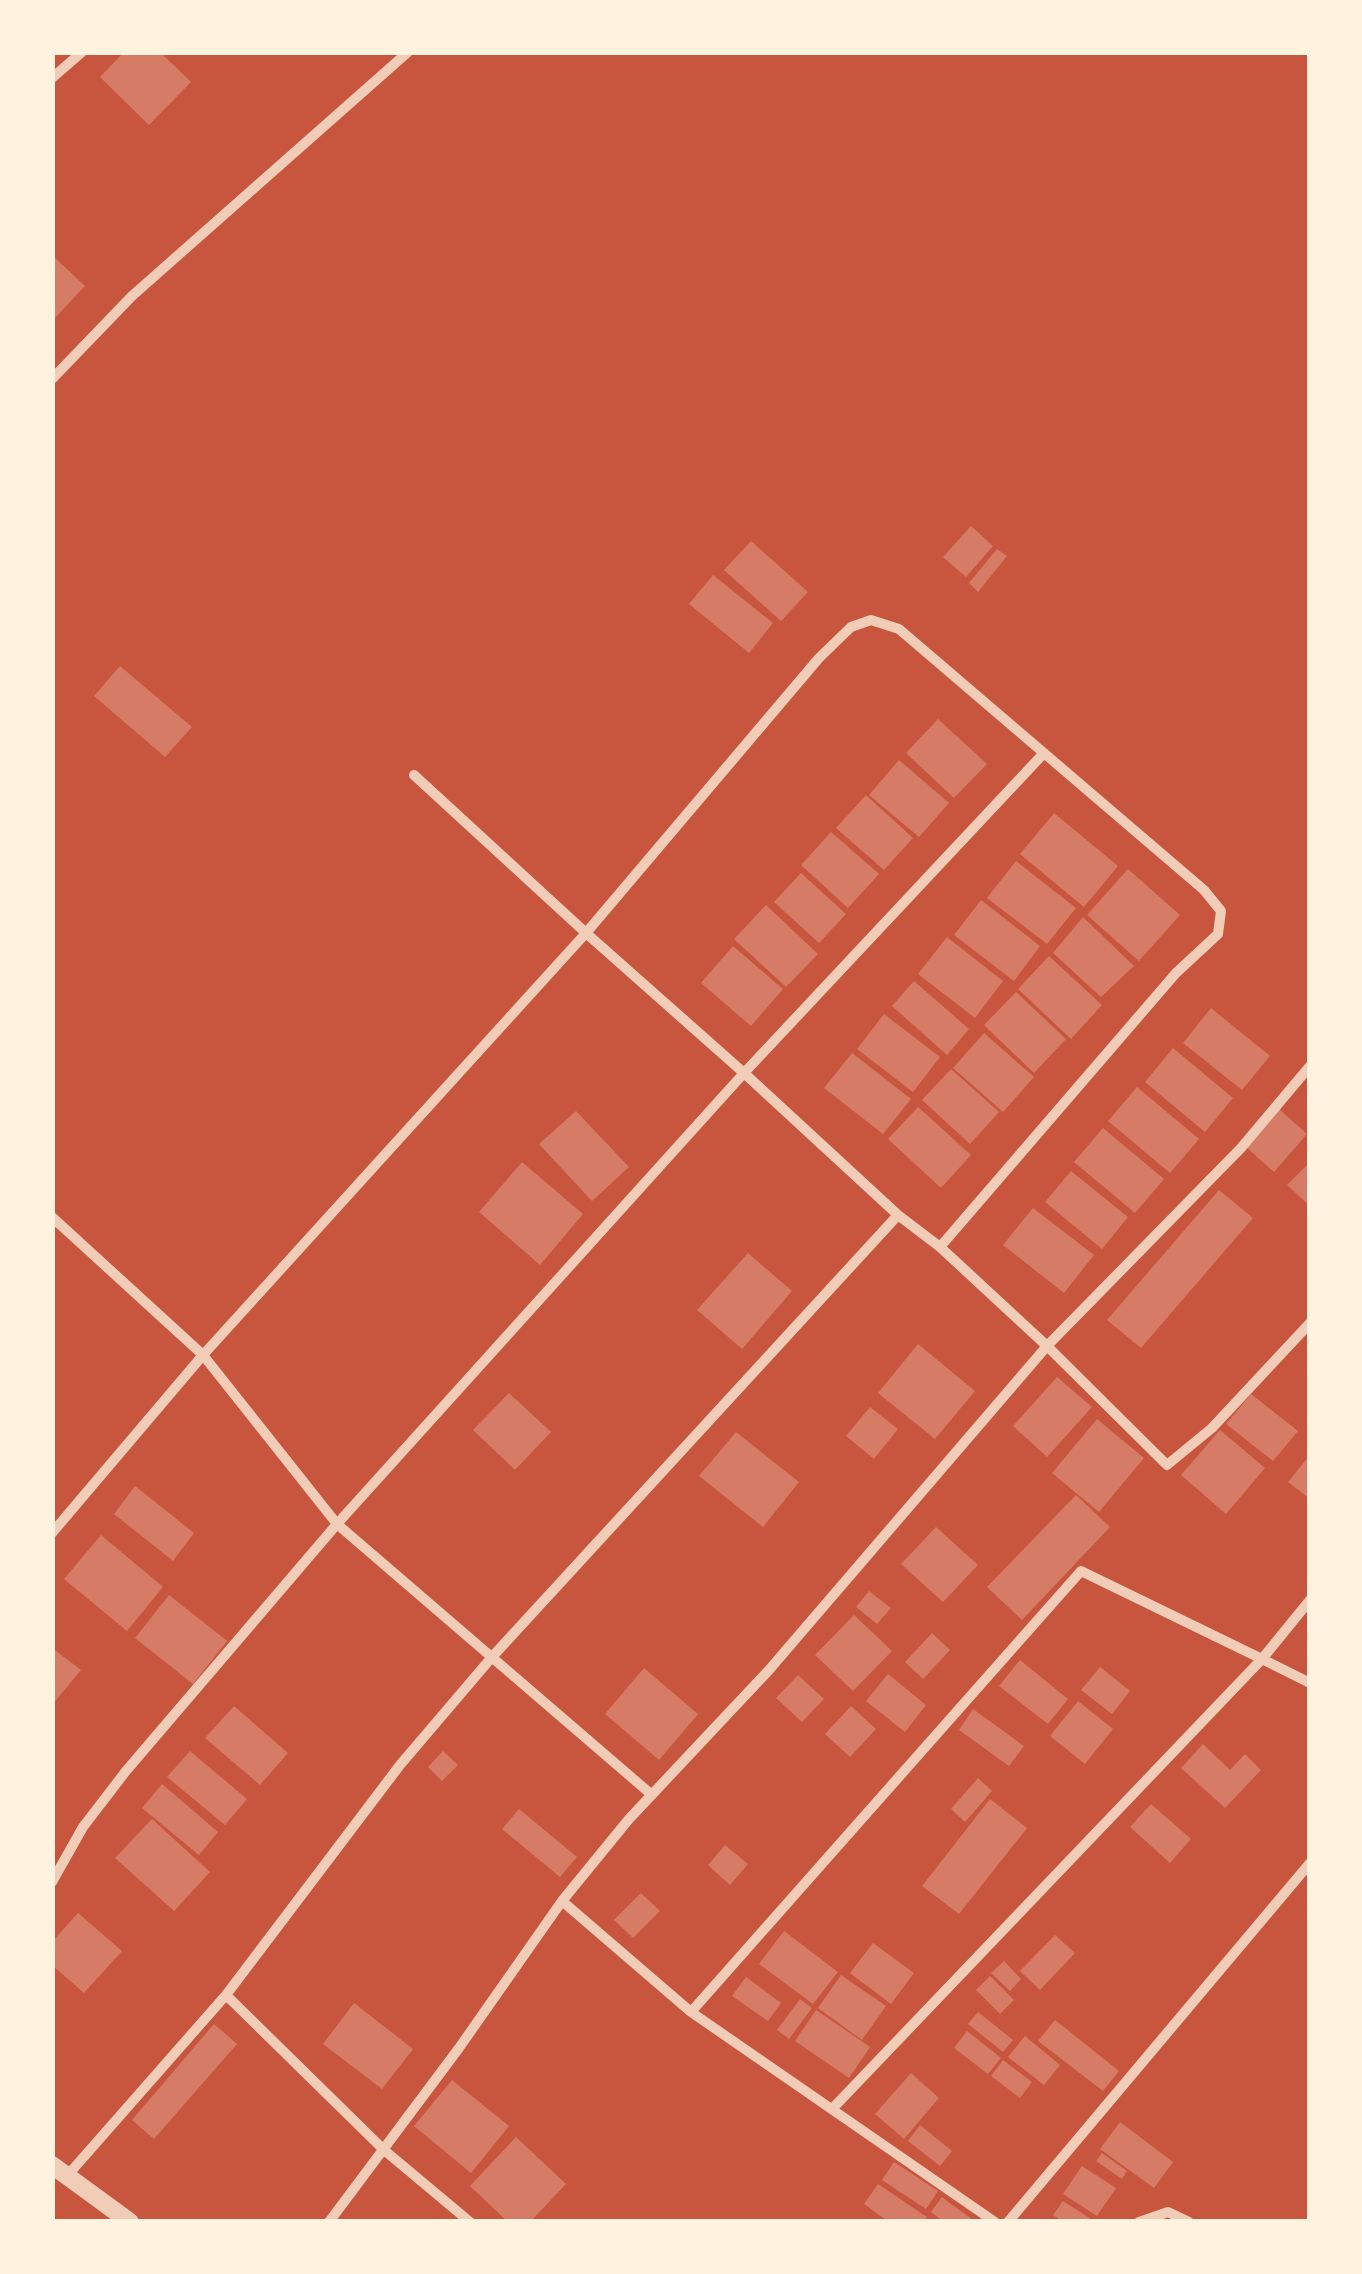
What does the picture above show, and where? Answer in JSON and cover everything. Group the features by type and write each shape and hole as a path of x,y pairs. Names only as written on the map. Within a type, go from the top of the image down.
{"street":[{"path":"52,78 82,52"},
{"path":"52,380 132,296 408,52"},
{"path":"52,1533 204,1355 586,932 819,658 852,626 871,620 899,629 1204,890 1221,912 1218,934 1176,973 940,1248"},
{"path":"52,1882 83,1827 126,1771 336,1524 744,1073 1044,753"},
{"path":"414,775 1047,1346 1166,1465 1212,1428 1310,1323"},
{"path":"328,2222 562,1901 652,1794 769,1670 1047,1346 1241,1148 1310,1066"},
{"path":"130,2222 60,2170 226,1995 400,1765 492,1657 898,1214"},
{"path":"52,1217 204,1355 336,1524 652,1794"},
{"path":"691,2012 1081,1571 1310,1683"},
{"path":"834,2108 1262,1659 1310,1600"},
{"path":"1008,2222 1310,1864"},
{"path":"562,1901 691,2012 995,2222"},
{"path":"226,1995 384,2150 470,2222"},
{"path":"1139,2222 1168,2212 1189,2222"}],"building":[{"path":"124,52 160,52 191,82 149,125 100,77"},
{"path":"52,255 85,286 52,321"},
{"path":"971,526 993,546 966,577 943,557"},
{"path":"751,541 808,592 781,621 724,570"},
{"path":"997,549 1007,556 978,592 969,583"},
{"path":"713,575 773,623 749,653 689,604"},
{"path":"120,666 192,727 165,757 94,696"},
{"path":"938,719 987,764 954,798 906,753"},
{"path":"899,760 949,803 919,837 869,795"},
{"path":"866,795 913,838 884,870 836,828"},
{"path":"1054,813 1118,866 1084,907 1020,854"},
{"path":"831,832 879,874 848,908 801,865"},
{"path":"1016,861 1076,908 1047,944 987,898"},
{"path":"1128,869 1180,915 1139,961 1087,915"},
{"path":"801,873 846,914 819,943 774,902"},
{"path":"981,900 1040,946 1014,981 954,935"},
{"path":"766,905 818,954 786,987 734,939"},
{"path":"1083,917 1134,966 1101,997 1053,953"},
{"path":"947,937 1003,981 975,1018 918,974"},
{"path":"733,946 783,989 751,1026 701,983"},
{"path":"1049,956 1102,1005 1071,1039 1018,989"},
{"path":"914,981 969,1029 947,1055 892,1006"},
{"path":"1016,992 1066,1039 1034,1073 984,1025"},
{"path":"1211,1008 1270,1056 1242,1090 1183,1043"},
{"path":"884,1014 940,1057 913,1092 857,1049"},
{"path":"984,1033 1034,1077 1003,1112 953,1068"},
{"path":"1173,1048 1233,1098 1205,1132 1145,1082"},
{"path":"852,1053 911,1099 883,1134 824,1088"},
{"path":"951,1069 999,1112 970,1144 922,1100"},
{"path":"1137,1087 1199,1139 1170,1173 1108,1121"},
{"path":"918,1107 971,1155 941,1188 888,1139"},
{"path":"1279,1109 1307,1134 1274,1172 1246,1147"},
{"path":"576,1111 629,1167 592,1201 539,1144"},
{"path":"1103,1128 1164,1179 1135,1213 1074,1162"},
{"path":"522,1162 583,1214 540,1265 479,1212"},
{"path":"1310,1162 1310,1206 1287,1185"},
{"path":"1071,1171 1128,1217 1102,1249 1045,1202"},
{"path":"1219,1190 1253,1218 1141,1348 1107,1320"},
{"path":"1033,1208 1094,1255 1064,1293 1003,1245"},
{"path":"748,1253 792,1291 742,1349 697,1310"},
{"path":"918,1344 975,1391 935,1439 878,1393"},
{"path":"1057,1377 1092,1407 1047,1457 1013,1426"},
{"path":"509,1393 551,1432 515,1470 473,1430"},
{"path":"1251,1394 1298,1431 1273,1461 1226,1424"},
{"path":"870,1407 898,1429 874,1459 846,1436"},
{"path":"1097,1419 1144,1458 1099,1512 1052,1473"},
{"path":"1220,1430 1265,1468 1226,1514 1181,1475"},
{"path":"736,1432 799,1482 763,1527 699,1476"},
{"path":"1310,1455 1310,1499 1288,1482"},
{"path":"135,1486 194,1533 173,1561 114,1514"},
{"path":"1076,1495 1110,1527 1022,1620 987,1587"},
{"path":"936,1527 978,1565 943,1602 901,1564"},
{"path":"101,1535 163,1587 127,1631 64,1579"},
{"path":"869,1591 891,1608 877,1624 856,1607"},
{"path":"169,1595 227,1641 193,1684 135,1638"},
{"path":"854,1615 892,1651 853,1691 815,1655"},
{"path":"932,1633 950,1650 923,1679 905,1662"},
{"path":"52,1648 81,1670 52,1705"},
{"path":"1020,1660 1068,1699 1048,1724 999,1686"},
{"path":"1100,1667 1130,1691 1112,1714 1081,1690"},
{"path":"644,1668 698,1714 659,1760 605,1714"},
{"path":"888,1674 926,1705 905,1732 866,1701"},
{"path":"798,1675 824,1699 802,1722 776,1698"},
{"path":"1078,1701 1113,1729 1085,1764 1050,1736"},
{"path":"234,1706 288,1753 260,1785 205,1738"},
{"path":"851,1706 876,1729 850,1757 825,1734"},
{"path":"973,1709 1024,1746 1009,1766 959,1730"},
{"path":"1203,1744 1230,1770 1245,1754 1261,1770 1225,1808 1181,1768"},
{"path":"190,1751 247,1799 225,1825 167,1777"},
{"path":"443,1751 458,1765 442,1781 428,1767"},
{"path":"978,1778 992,1791 965,1822 951,1809"},
{"path":"162,1784 218,1832 199,1855 142,1808"},
{"path":"990,1799 1027,1828 959,1914 922,1886"},
{"path":"1151,1804 1191,1839 1170,1863 1130,1827"},
{"path":"519,1809 577,1857 560,1877 502,1829"},
{"path":"152,1819 210,1872 174,1911 115,1858"},
{"path":"725,1845 748,1864 730,1885 708,1865"},
{"path":"641,1893 660,1911 633,1938 614,1920"},
{"path":"78,1913 122,1951 84,1993 52,1965 52,1942"},
{"path":"784,1931 838,1972 813,2004 759,1964"},
{"path":"1055,1935 1075,1953 1040,1990 1020,1971"},
{"path":"873,1943 914,1973 891,2004 850,1973"},
{"path":"1004,1961 1021,1979 1010,1991 991,1973"},
{"path":"841,1975 886,2006 862,2040 818,2008"},
{"path":"990,1976 1014,2000 1000,2014 976,1990"},
{"path":"746,1977 781,2003 768,2021 732,1996"},
{"path":"800,1999 812,2008 789,2039 777,2030"},
{"path":"354,2003 413,2049 382,2089 323,2044"},
{"path":"816,2010 870,2047 849,2078 795,2041"},
{"path":"978,2012 1013,2040 1003,2052 968,2024"},
{"path":"1055,2020 1119,2071 1103,2091 1038,2041"},
{"path":"214,2024 237,2044 154,2139 132,2120"},
{"path":"967,2031 1001,2058 988,2074 954,2048"},
{"path":"1025,2036 1060,2065 1044,2085 1008,2057"},
{"path":"1003,2060 1032,2082 1020,2098 991,2076"},
{"path":"911,2073 939,2098 904,2139 875,2114"},
{"path":"452,2080 509,2126 471,2173 414,2126"},
{"path":"1120,2122 1173,2162 1154,2188 1100,2149"},
{"path":"920,2125 952,2151 940,2166 908,2141"},
{"path":"516,2137 566,2184 530,2222 508,2222 470,2186"},
{"path":"1102,2153 1127,2171 1122,2179 1096,2161"},
{"path":"894,2162 938,2191 926,2209 882,2180"},
{"path":"1082,2166 1116,2188 1097,2216 1063,2194"},
{"path":"878,2184 927,2217 924,2222 889,2222 864,2204"},
{"path":"942,2197 976,2222 944,2222 931,2212"},
{"path":"1063,2201 1090,2222 1064,2222 1053,2215"}]}
